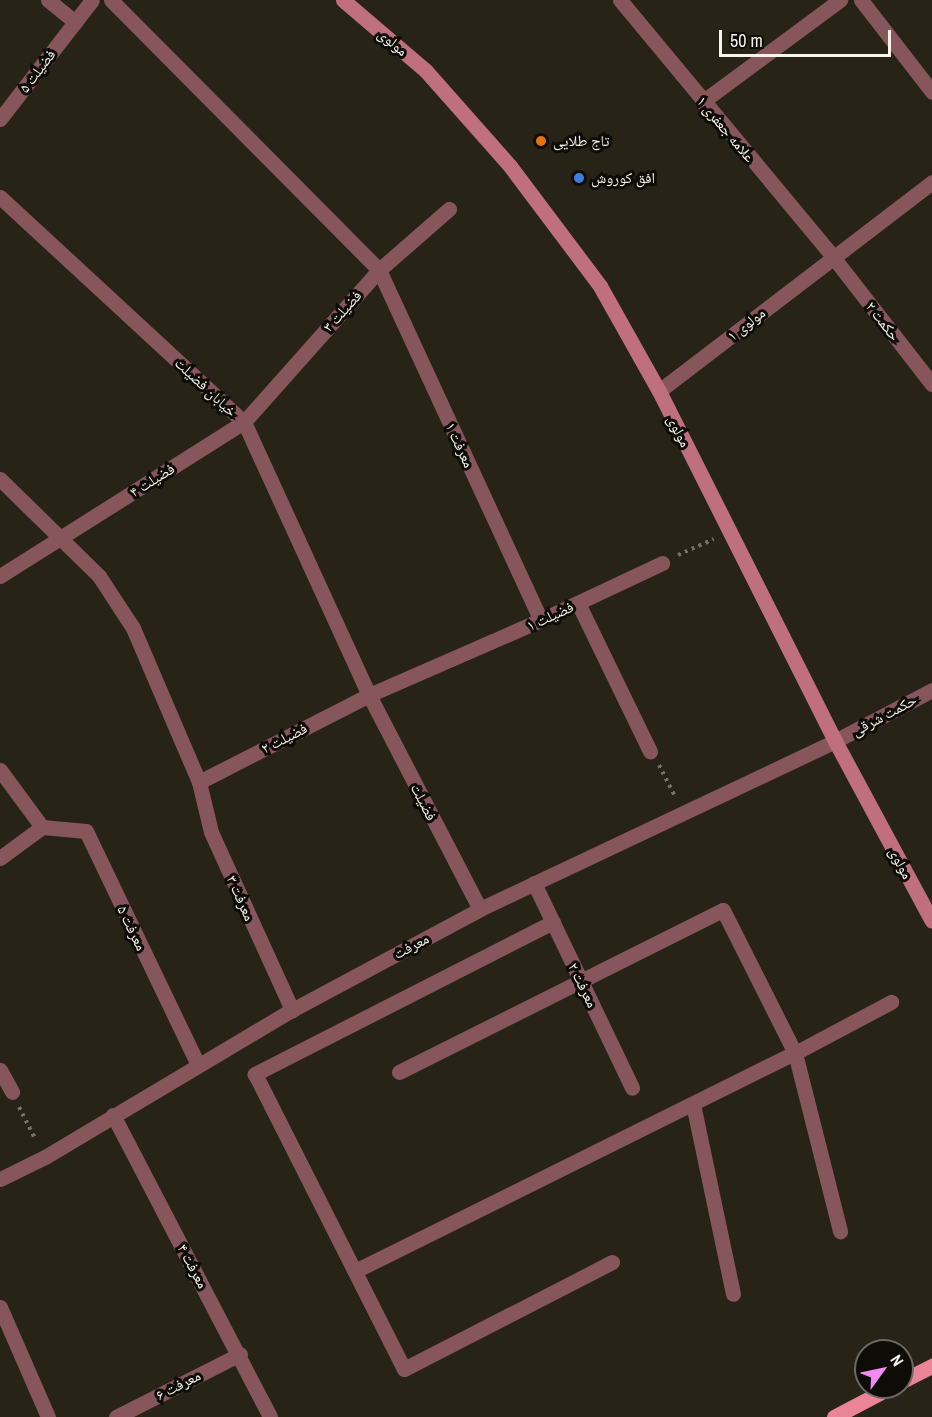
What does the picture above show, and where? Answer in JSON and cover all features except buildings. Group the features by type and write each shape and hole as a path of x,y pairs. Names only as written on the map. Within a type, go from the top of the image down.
{"main road":[{"name":"مولوی","path":"343,0 426,71 510,166 600,286 659,392 835,741 932,921"},
{"path":"914,1375 932,1366"},
{"path":"834,1417 868,1399"}],"street":[{"path":"48,0 75,22"},
{"name":"فضیلت ۵","path":"0,119 92,0"},
{"name":"علامه جعفری ۱","path":"620,0 702,102 833,257"},
{"path":"702,102 840,0"},
{"path":"861,0 932,92"},
{"name":"معرفت ۱","path":"119,3 379,270 541,620"},
{"name":"مولوی ۱","path":"659,392 932,182"},
{"name":"خیابان فضیلت","path":"0,197 244,422 369,695"},
{"name":"فضیلت ۳","path":"244,422 379,270 449,209"},
{"name":"حکمت ۲","path":"833,257 932,384"},
{"name":"فضیلت ۴","path":"0,576 244,422"},
{"name":"معرفت ۳","path":"0,479 99,576 133,628 199,782 211,832 292,1010"},
{"name":"فضیلت ۱","path":"369,695 541,620 662,563"},
{"path":"578,603 650,751"},
{"name":"حکمت شرقی","path":"835,741 932,690"},
{"name":"فضیلت ۲","path":"199,782 369,695"},
{"name":"فضیلت","path":"369,695 480,909"},
{"name":"معرفت","path":"0,1179 45,1157 292,1010 480,909 835,741"},
{"path":"0,770 42,827 0,858"},
{"name":"معرفت ۵","path":"42,827 86,831 198,1065"},
{"name":"معرفت ۲","path":"534,883 632,1088"},
{"path":"399,1072 723,910 795,1053 840,1231"},
{"path":"553,922 255,1074 404,1369 612,1262"},
{"path":"355,1271 795,1053 891,1002"},
{"path":"0,1070 12,1092"},
{"path":"693,1104 733,1294"},
{"name":"معرفت ۴","path":"113,1115 240,1354 270,1417"},
{"path":"0,1307 48,1417"},
{"name":"معرفت ۶","path":"116,1417 240,1354"}],"path":[{"path":"662,563 729,532"},
{"path":"650,751 684,812"},
{"path":"12,1092 45,1157"}],"place":[{"name":"تاج طلایی","path":"541,141"},
{"name":"افق کوروش","path":"579,178"}]}
